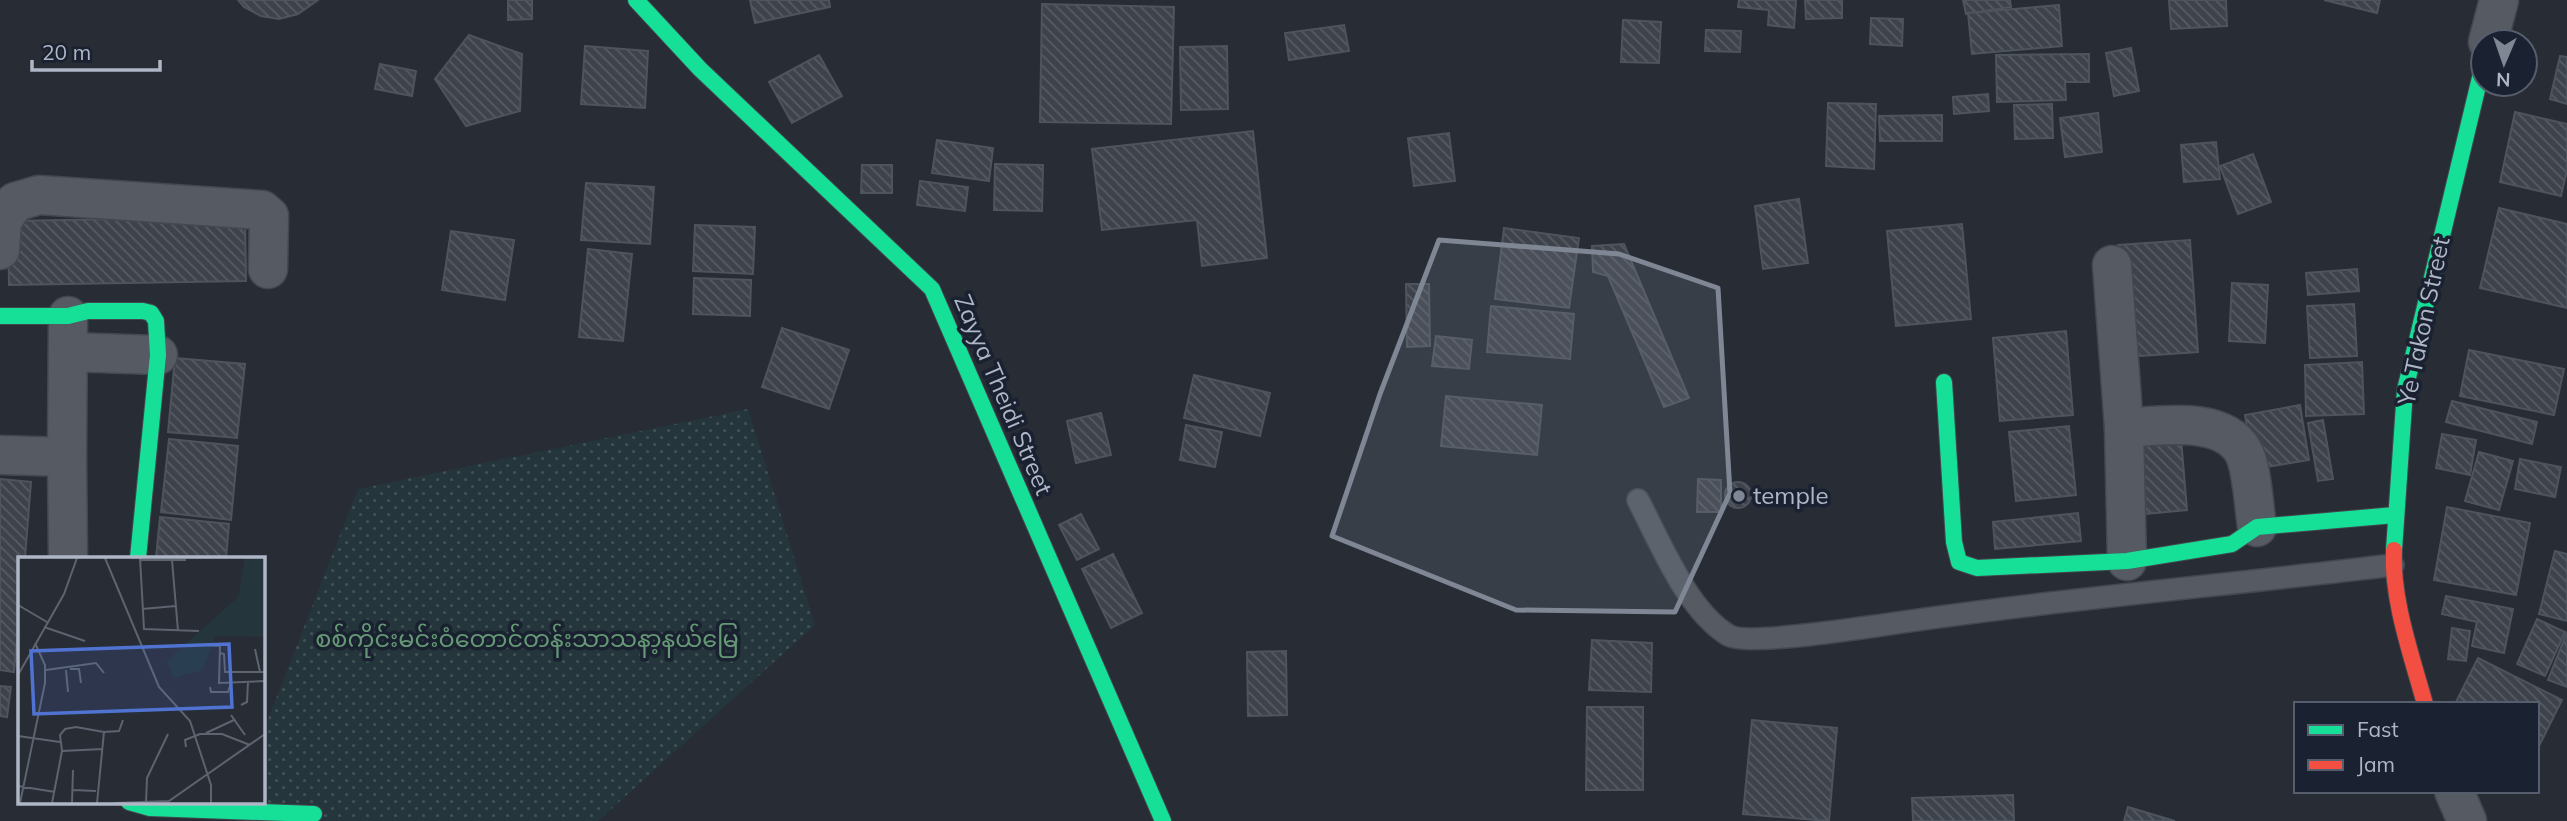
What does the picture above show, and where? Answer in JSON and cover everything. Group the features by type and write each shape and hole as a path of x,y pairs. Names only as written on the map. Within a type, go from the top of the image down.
{"street":[{"name":"Zayya Theidi Street","path":"636,0 700,69 932,289 1163,821"},
{"path":"2491,28 2498,0"},
{"name":"Ye Takon Street","path":"2423,702 2404,626 2393,565 2405,390 2475,98"},
{"path":"0,250 2,221 15,202 39,195 249,209 262,210 269,216 268,269"},
{"path":"2112,265 2124,428 2127,561"},
{"path":"0,316 158,355 138,557"},
{"path":"68,334 68,557"},
{"path":"1944,382 1952,518 1959,562 1977,568 2127,561 2232,544 2257,527 2395,515"},
{"path":"2124,428 2196,425 2227,434 2244,451 2257,527"},
{"path":"0,455 67,457"},
{"path":"2455,793 2467,821"},
{"path":"132,804 150,808 314,814"}],"lane":[{"path":"1637,500 1693,603 1730,637 1814,635 1970,612 2393,565"}],"highlighted area":[{"path":"1439,240 1619,254 1718,288 1730,493 1675,612 1516,610 1332,536 1380,394"}],"green space":[{"name":"စစ်ကိုင်းမင်းဝံတောင်တန်းသာသနာ့နယ်မြေ","path":"748,409 815,625 598,821 227,821 258,804 264,804 264,729 358,489"}],"building":[{"path":"238,0 318,0 298,14 279,19 261,16 244,7"},
{"path":"508,0 532,0 532,19 508,20"},
{"path":"750,0 829,0 830,7 755,23"},
{"path":"1739,0 1796,0 1794,28 1768,25 1769,10 1738,7"},
{"path":"1805,0 1842,0 1842,18 1806,19"},
{"path":"1963,0 2010,0 2011,7 1966,14"},
{"path":"2169,0 2226,0 2227,26 2171,29"},
{"path":"2324,0 2380,0 2377,13"},
{"path":"1042,4 1174,7 1171,124 1040,122"},
{"path":"2059,5 2062,46 1972,54 1968,13"},
{"path":"1871,18 1903,19 1902,46 1870,44"},
{"path":"1623,20 1661,22 1659,63 1621,62"},
{"path":"1344,25 1349,51 1289,60 1285,33"},
{"path":"1706,30 1741,31 1740,52 1705,51"},
{"path":"469,35 522,54 520,111 466,126 435,79"},
{"path":"585,46 648,51 645,108 581,104"},
{"path":"1227,46 1228,109 1181,110 1180,47"},
{"path":"2131,48 2139,91 2114,96 2106,53"},
{"path":"2089,54 2089,82 2065,82 2066,100 1997,102 1996,55"},
{"path":"819,55 842,96 792,123 769,82"},
{"path":"2560,56 2567,57 2567,104 2550,99"},
{"path":"380,64 416,71 412,96 375,89"},
{"path":"1988,94 1989,111 1954,114 1953,97"},
{"path":"1828,103 1876,104 1874,169 1826,166"},
{"path":"2052,104 2053,138 2015,139 2014,105"},
{"path":"2515,112 2567,124 2567,170 2561,196 2500,182"},
{"path":"2098,113 2102,152 2065,157 2060,118"},
{"path":"1942,115 1942,141 1880,141 1879,116"},
{"path":"1253,131 1267,258 1202,266 1197,220 1102,230 1092,149"},
{"path":"1449,133 1455,181 1414,186 1408,138"},
{"path":"937,140 993,148 989,181 932,173"},
{"path":"2216,142 2220,179 2184,182 2181,145"},
{"path":"2253,154 2271,202 2238,214 2220,166"},
{"path":"995,164 1043,165 1042,211 994,210"},
{"path":"862,165 892,165 892,193 861,193"},
{"path":"920,181 968,187 965,211 917,205"},
{"path":"586,183 654,187 650,244 581,240"},
{"path":"1799,199 1808,263 1763,269 1755,206"},
{"path":"2499,208 2567,224 2567,308 2480,288"},
{"path":"245,217 246,281 9,285 8,221"},
{"path":"1962,224 1971,319 1896,326 1887,231"},
{"path":"695,225 755,227 753,274 693,271"},
{"path":"1504,228 1579,238 1569,308 1495,299"},
{"path":"451,231 514,240 505,300 442,290"},
{"path":"2190,240 2198,352 2126,357 2118,245"},
{"path":"1624,244 1689,398 1664,407 1608,276 1593,272 1592,246"},
{"path":"588,249 632,254 623,341 579,337"},
{"path":"2357,269 2359,291 2308,295 2306,273"},
{"path":"694,278 751,280 750,316 693,314"},
{"path":"2232,283 2268,285 2265,343 2229,341"},
{"path":"1406,284 1429,284 1430,346 1407,347"},
{"path":"2354,304 2357,356 2310,358 2307,306"},
{"path":"1491,306 1574,314 1570,359 1487,352"},
{"path":"782,328 849,350 829,409 762,387"},
{"path":"2066,331 2073,415 2000,421 1993,338"},
{"path":"1436,336 1472,340 1469,369 1432,366"},
{"path":"2469,350 2564,369 2554,415 2460,396"},
{"path":"175,358 245,364 237,438 168,432"},
{"path":"2362,362 2364,414 2306,416 2305,365"},
{"path":"1194,375 1270,393 1260,436 1184,418"},
{"path":"1446,396 1542,405 1537,455 1441,446"},
{"path":"2452,401 2537,422 2532,444 2446,422"},
{"path":"2300,405 2309,460 2254,469 2245,415"},
{"path":"1101,413 1111,455 1076,463 1067,421"},
{"path":"2323,420 2333,479 2318,481 2308,423"},
{"path":"1186,425 1222,432 1215,467 1180,460"},
{"path":"2069,426 2076,495 2016,501 2009,432"},
{"path":"2442,434 2476,440 2470,475 2436,468"},
{"path":"2181,438 2187,510 2146,514 2140,441"},
{"path":"169,439 238,446 231,520 161,512"},
{"path":"2479,452 2513,461 2499,510 2465,501"},
{"path":"2520,459 2561,467 2555,497 2515,489"},
{"path":"0,479 31,482 25,557 18,557 18,628 14,672 0,670"},
{"path":"1698,479 1721,480 1721,512 1697,512"},
{"name":"temple","path":"1738,482 1747,486 1751,495 1747,504 1738,508 1729,504 1725,495 1729,486"},
{"path":"2447,507 2530,523 2516,595 2434,580"},
{"path":"2078,513 2081,541 1995,549 1993,522"},
{"path":"1081,514 1099,549 1077,560 1059,525"},
{"path":"160,517 229,524 226,557 156,557"},
{"path":"2555,551 2567,554 2567,621 2539,614"},
{"path":"1113,554 1142,613 1111,628 1082,569"},
{"path":"2446,596 2513,609 2504,653 2472,646 2477,622 2442,614"},
{"path":"2537,619 2565,632 2545,676 2517,664"},
{"path":"2452,628 2470,631 2466,661 2448,659"},
{"path":"2567,632 2567,687 2548,680"},
{"path":"1592,640 1652,643 1651,692 1589,690"},
{"path":"1286,651 1287,715 1248,716 1247,652"},
{"path":"2478,658 2562,700 2540,744 2539,702 2456,702"},
{"path":"0,686 11,687 7,717 0,716"},
{"path":"1587,707 1643,707 1643,790 1586,790"},
{"path":"1752,720 1837,728 1829,821 1743,814"},
{"path":"2013,795 2014,821 1913,821 1912,798"},
{"path":"2128,807 2175,821 2124,821"}],"traffic: fast":[{"path":"636,0 700,69 932,289 1163,821"},
{"path":"2394,550 2405,390 2475,98"},
{"path":"0,316 68,316 88,311 143,311 151,313 156,321 158,355 138,557"},
{"path":"1944,382 1954,542 1959,562 1977,568 2127,561 2232,544 2257,527 2395,515"},
{"path":"136,804 150,808 314,814"}],"traffic: jam":[{"path":"2394,550 2399,607 2424,702"}],"place":[{"name":"temple","path":"1739,496"}]}
